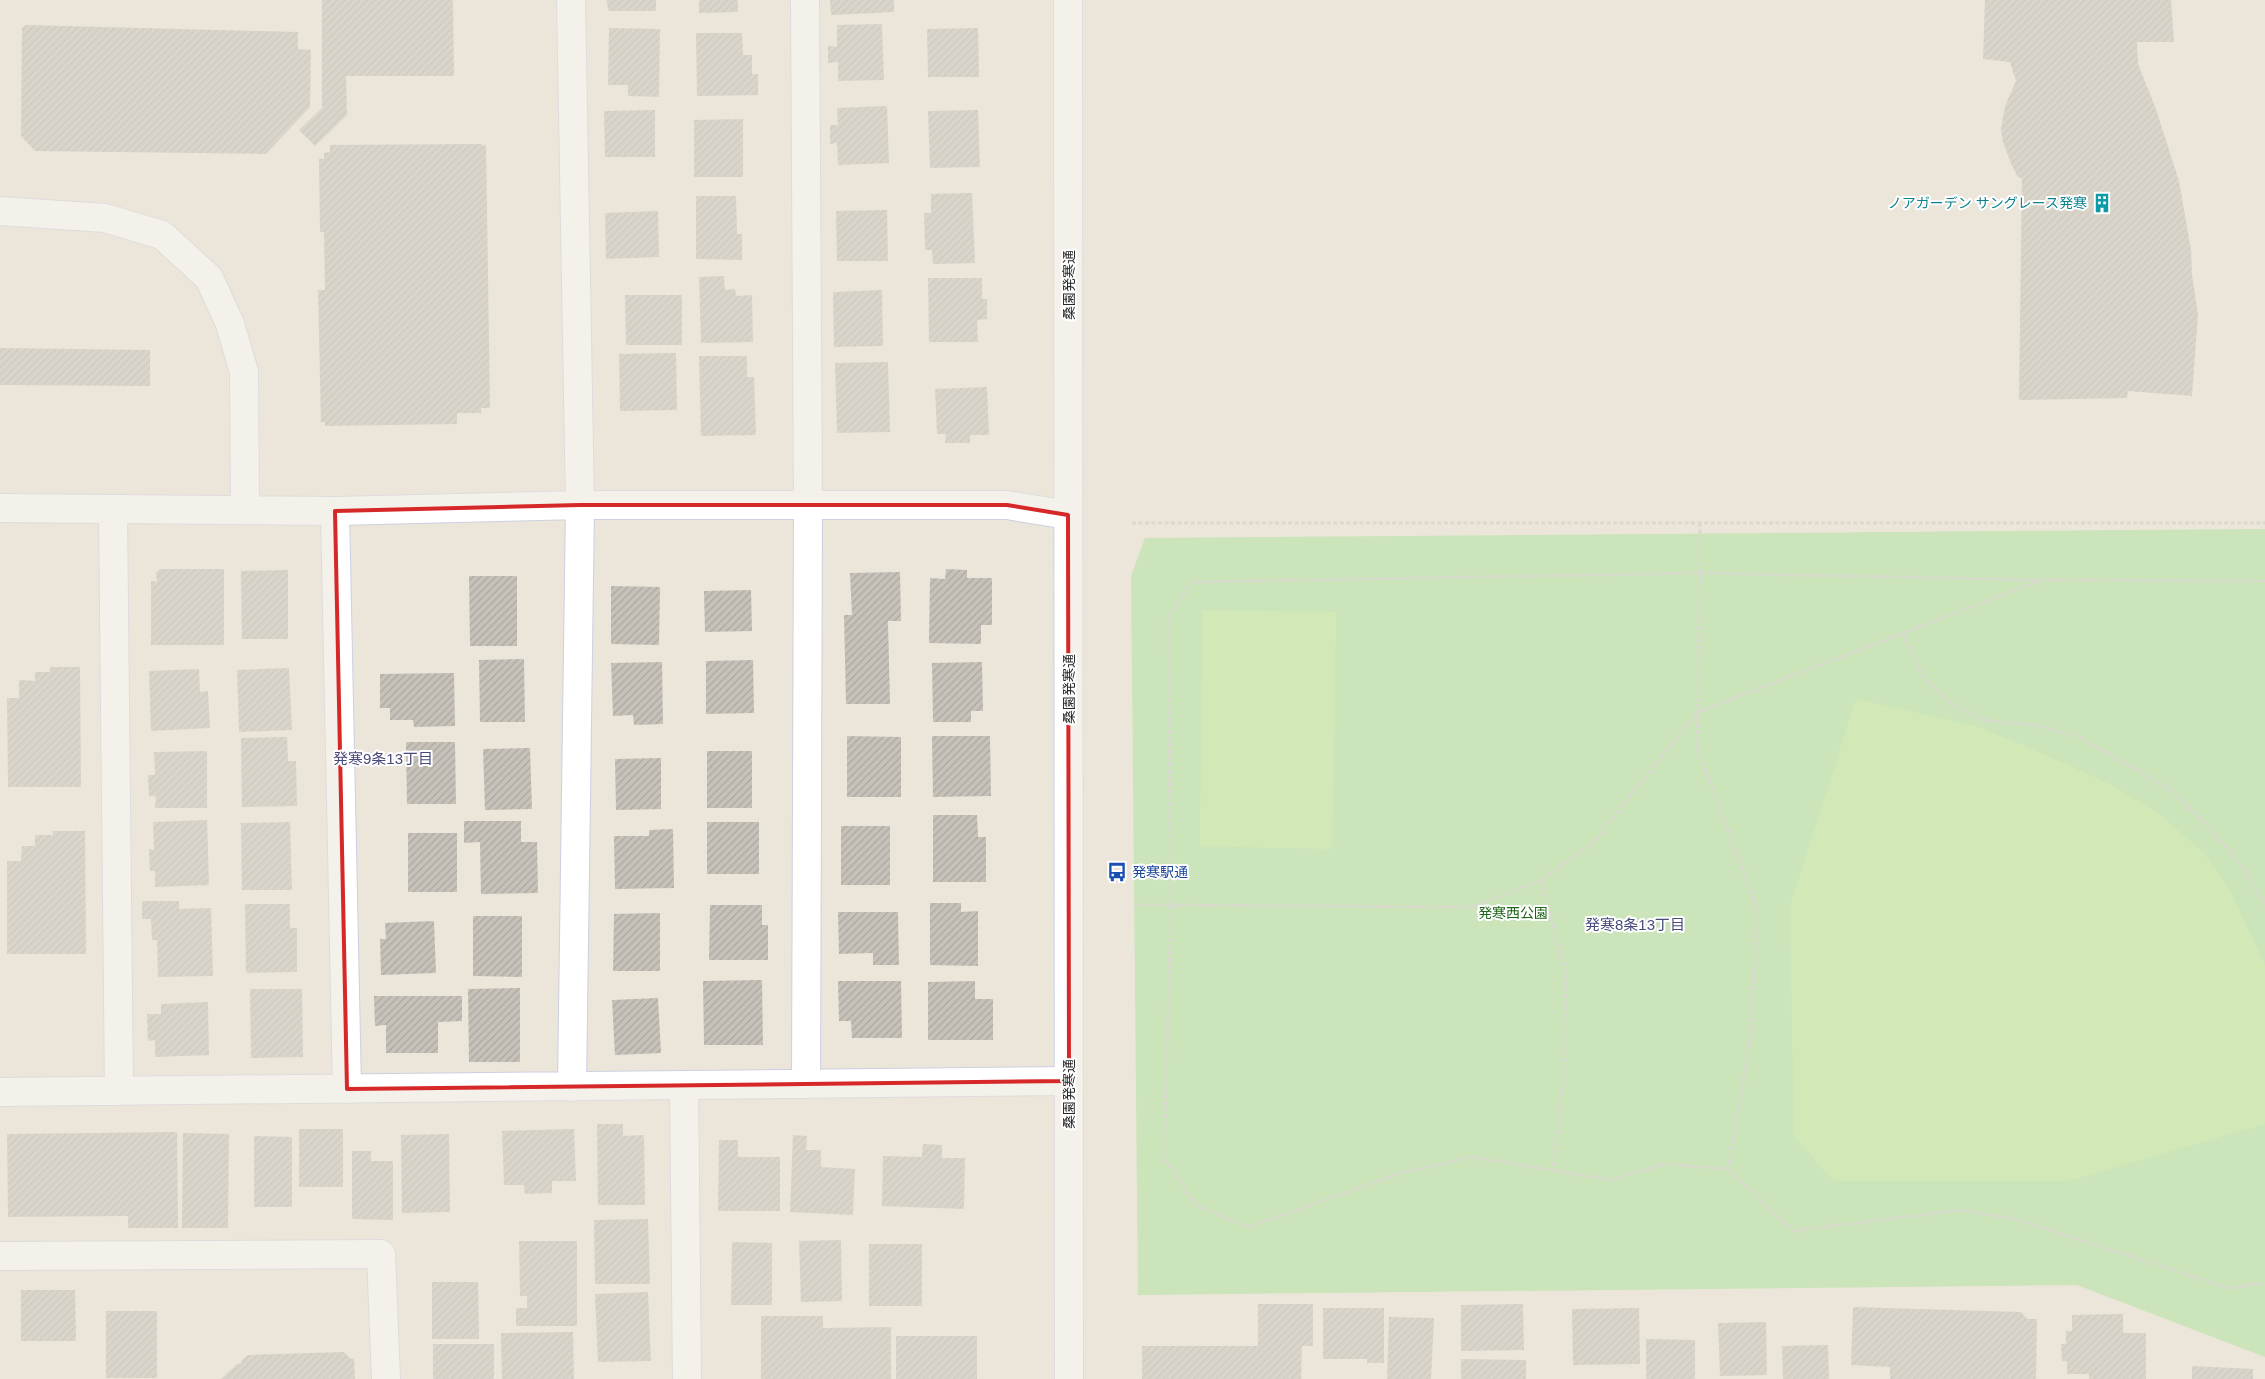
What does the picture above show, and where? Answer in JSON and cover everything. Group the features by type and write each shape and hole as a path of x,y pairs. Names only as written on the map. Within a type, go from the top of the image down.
{"street":[{"path":"571,0 580,505 572,1087"},
{"path":"805,0 808,506 806,1084"},
{"name":"桑園発寒通","path":"1068,0 1069,1379"},
{"path":"0,211 105,218 162,234 209,278 230,324 244,372 245,510"},
{"path":"0,508 335,511 580,505 1007,505 1068,515"},
{"path":"113,510 119,1091"},
{"path":"335,511 347,1089"},
{"path":"0,1092 684,1086 1069,1080"},
{"path":"684,1086 687,1379"},
{"path":"0,1256 381,1254 386,1379"}],"path":[{"path":"1132,523 2265,524"},
{"path":"1700,523 1702,573 1696,748 1757,908 1751,1036 1728,1169"},
{"path":"2265,581 2042,580 1702,573 1191,582 1168,619 1171,906 1164,1157 1195,1205 1249,1227 1404,1172 1472,1157 1611,1180 1663,1164 1728,1169 1793,1231 1961,1210 2018,1220 2229,1288 2265,1283"},
{"path":"1134,905 1473,906 1542,880 1592,844 1698,712 2042,580"},
{"path":"1903,633 1922,676 1950,703 1983,720 2039,726 2076,736 2131,766 2173,792 2204,822 2238,861 2265,904"},
{"path":"1542,880 1566,975 1563,1078 1553,1171"}],"highlighted area":[{"path":"580,505 1007,505 1068,515 1069,1081 347,1089 335,511"}],"green space":[{"name":"発寒西公園","path":"2265,529 2265,1357 2077,1285 1138,1295 1131,576 1145,538"},
{"path":"1203,610 1336,612 1332,849 1200,846"},
{"path":"1856,699 1975,726 2025,746 2107,783 2155,811 2203,852 2231,893 2265,965 2265,1124 2068,1181 1834,1181 1794,1136 1790,907"}],"building":[{"path":"322,0 453,0 454,76 346,76 347,115 315,146 299,130 322,108"},
{"path":"607,0 656,0 656,11 608,11"},
{"path":"699,0 738,0 738,12 699,13"},
{"path":"830,0 894,0 894,12 831,15"},
{"name":"ノアガーデン サングレース発寒","path":"1985,0 2171,0 2174,42 2137,42 2138,64 2156,109 2179,181 2191,250 2192,275 2198,314 2192,396 2128,391 2127,398 2019,400 2022,178 2018,177 2012,166 2003,142 2001,129 2005,106 2016,81 2010,62 1983,59"},
{"path":"882,24 884,80 838,81 838,62 828,63 828,46 837,47 837,25"},
{"path":"26,25 298,32 298,49 311,50 310,107 266,154 35,151 21,136 22,28"},
{"path":"609,28 660,29 659,97 628,96 628,85 608,85"},
{"path":"978,28 979,77 928,77 927,29"},
{"path":"696,33 742,33 743,55 752,55 752,74 758,74 758,95 697,96"},
{"path":"887,106 889,163 838,165 837,143 830,144 830,125 838,125 837,108"},
{"path":"655,110 655,157 605,157 604,111"},
{"path":"978,110 980,167 930,168 928,111"},
{"path":"743,119 743,177 694,177 694,120"},
{"path":"482,144 482,146 486,145 490,408 481,408 481,413 457,413 457,424 325,426 325,422 321,422 318,290 325,290 324,232 320,232 319,159 324,159 324,153 330,152 330,145"},
{"path":"972,193 975,263 933,264 932,250 925,250 924,213 931,213 931,194"},
{"path":"696,196 736,196 737,234 742,234 742,260 696,259"},
{"path":"887,210 888,261 837,261 836,211"},
{"path":"658,211 659,257 606,259 605,213"},
{"path":"724,276 725,290 735,289 736,296 752,295 753,342 701,343 699,277"},
{"path":"928,278 982,278 982,299 987,299 987,319 977,320 978,342 929,342"},
{"path":"882,290 883,346 834,347 833,292"},
{"path":"625,295 682,295 682,345 626,345"},
{"path":"0,348 150,350 150,386 0,385"},
{"path":"676,353 677,410 620,411 619,354"},
{"path":"699,356 747,356 747,377 754,377 756,435 701,436"},
{"path":"888,362 890,432 837,433 835,363"},
{"path":"987,387 989,435 970,435 970,443 945,443 946,434 937,434 935,389"},
{"path":"160,569 224,569 224,645 151,645 151,581 157,582 156,573"},
{"path":"946,569 967,570 967,578 992,578 992,625 981,625 981,644 929,643 930,578 945,579"},
{"path":"288,570 288,639 242,639 241,571"},
{"path":"900,572 901,621 888,621 890,704 846,704 844,615 852,615 850,573"},
{"path":"469,576 517,576 517,646 470,646"},
{"path":"611,586 660,587 659,645 611,644"},
{"path":"751,590 752,631 705,632 704,591"},
{"path":"524,659 525,722 480,722 479,660"},
{"path":"753,660 754,713 706,714 706,661"},
{"path":"662,662 663,724 634,725 633,715 613,716 611,663"},
{"path":"982,662 983,711 971,711 971,722 933,722 932,663"},
{"path":"50,667 80,667 81,787 8,787 7,698 19,698 19,680 35,681 35,672 50,672"},
{"path":"289,668 292,730 239,732 237,670"},
{"path":"199,669 200,692 208,691 210,728 151,731 149,671"},
{"path":"454,673 455,726 414,727 413,720 390,720 390,708 380,708 380,674"},
{"path":"847,736 901,737 901,797 847,797"},
{"path":"932,736 990,736 991,796 933,797"},
{"path":"287,737 288,761 296,761 297,806 242,807 241,738"},
{"path":"406,742 455,742 456,804 407,804"},
{"path":"530,748 532,809 485,810 483,749"},
{"path":"207,751 207,808 155,808 156,796 149,796 148,775 155,775 154,752"},
{"path":"707,751 752,751 752,808 707,808"},
{"path":"661,758 661,809 616,810 615,759"},
{"path":"933,815 977,815 978,837 986,837 986,882 933,882"},
{"path":"207,820 209,885 155,887 155,871 150,871 149,849 154,850 153,822"},
{"path":"464,821 521,821 521,842 537,842 538,893 481,894 480,842 464,843"},
{"path":"290,822 292,890 242,890 241,823"},
{"path":"707,822 759,822 759,874 707,874"},
{"path":"841,826 890,826 890,885 841,885"},
{"path":"673,829 674,888 615,889 614,836 649,836 649,830"},
{"path":"53,831 85,831 86,954 7,954 7,861 21,861 22,846 35,846 35,835 53,835"},
{"path":"408,833 457,833 457,892 408,892"},
{"path":"142,901 179,901 179,909 211,908 213,976 158,977 157,940 152,940 151,919 142,919"},
{"path":"930,903 961,903 961,912 978,911 978,966 930,965"},
{"path":"245,904 290,904 290,928 297,928 297,972 246,973"},
{"path":"710,905 762,905 762,925 768,925 768,960 709,960"},
{"path":"838,912 898,912 899,965 873,965 873,953 839,954"},
{"path":"660,913 660,971 613,971 614,914"},
{"path":"473,916 522,916 522,977 473,976"},
{"path":"434,921 436,973 381,975 380,939 386,939 385,923"},
{"path":"762,980 763,1045 704,1045 703,981"},
{"path":"838,981 901,981 902,1038 852,1038 851,1021 839,1021"},
{"path":"975,981 975,999 993,999 993,1040 928,1040 928,982"},
{"path":"520,988 520,1062 469,1062 468,989"},
{"path":"250,989 302,989 303,1057 251,1058"},
{"path":"374,996 462,996 462,1021 438,1022 438,1053 386,1053 386,1025 375,1026"},
{"path":"658,998 661,1053 615,1055 612,1000"},
{"path":"208,1002 209,1055 155,1057 155,1040 148,1041 147,1014 161,1014 161,1004"},
{"path":"597,1124 623,1124 623,1136 644,1135 645,1205 598,1205"},
{"path":"299,1129 343,1129 343,1187 299,1187"},
{"path":"574,1129 576,1181 552,1181 552,1193 525,1194 524,1185 504,1185 502,1131"},
{"path":"177,1132 178,1228 128,1228 128,1216 8,1217 7,1134"},
{"path":"183,1133 229,1134 228,1228 182,1228"},
{"path":"449,1134 450,1212 402,1213 401,1135"},
{"path":"793,1135 807,1136 806,1150 821,1150 821,1167 855,1169 853,1215 790,1212"},
{"path":"254,1136 292,1137 292,1207 254,1207"},
{"path":"719,1140 738,1140 738,1157 780,1157 780,1211 718,1211"},
{"path":"923,1144 942,1145 942,1158 965,1158 964,1209 882,1206 883,1156 922,1157"},
{"path":"352,1151 371,1151 371,1161 393,1161 393,1220 352,1219"},
{"path":"648,1219 650,1284 595,1284 594,1220"},
{"path":"841,1240 842,1301 801,1302 799,1241"},
{"path":"519,1241 577,1241 577,1326 516,1326 516,1308 527,1308 527,1296 520,1296"},
{"path":"732,1242 772,1243 772,1305 731,1305"},
{"path":"869,1244 922,1244 922,1306 869,1306"},
{"path":"432,1282 478,1282 479,1339 432,1339"},
{"path":"21,1290 75,1290 76,1341 21,1341"},
{"path":"648,1292 651,1361 598,1362 595,1294"},
{"path":"1258,1304 1313,1304 1313,1346 1302,1346 1301,1379 1142,1379 1142,1346 1258,1346"},
{"path":"1523,1304 1524,1350 1461,1351 1461,1305"},
{"path":"1853,1307 2021,1312 2027,1319 2037,1319 2036,1379 1890,1379 1890,1367 1851,1365"},
{"path":"1323,1308 1384,1308 1384,1363 1367,1363 1367,1359 1323,1359"},
{"path":"1639,1308 1640,1364 1573,1365 1572,1309"},
{"path":"106,1311 157,1311 157,1378 106,1378"},
{"path":"2123,1314 2123,1333 2146,1333 2146,1379 2089,1379 2089,1374 2067,1374 2067,1361 2062,1361 2061,1344 2066,1344 2066,1331 2072,1331 2072,1315"},
{"path":"761,1316 823,1316 823,1328 891,1327 891,1379 761,1379"},
{"path":"1389,1317 1434,1318 1431,1379 1387,1379"},
{"path":"1766,1322 1767,1375 1720,1376 1718,1323"},
{"path":"573,1332 574,1379 502,1379 501,1333"},
{"path":"896,1336 977,1336 977,1379 896,1379"},
{"path":"1646,1339 1695,1340 1695,1379 1646,1379"},
{"path":"433,1344 494,1344 494,1379 433,1379"},
{"path":"1828,1345 1829,1379 1783,1379 1782,1346"},
{"path":"344,1352 351,1359 354,1358 355,1379 221,1379 237,1364 241,1364 242,1360 248,1355"},
{"path":"1461,1359 1526,1360 1526,1379 1461,1379"},
{"path":"2192,1366 2253,1369 2253,1379 2192,1379"}],"place":[{"name":"ノアガーデン サングレース発寒","path":"2102,203"},
{"name":"発寒駅通","path":"1117,872"}],"district":[{"name":"発寒9条13丁目","path":"383,759"},
{"name":"発寒8条13丁目","path":"1635,925"}]}
